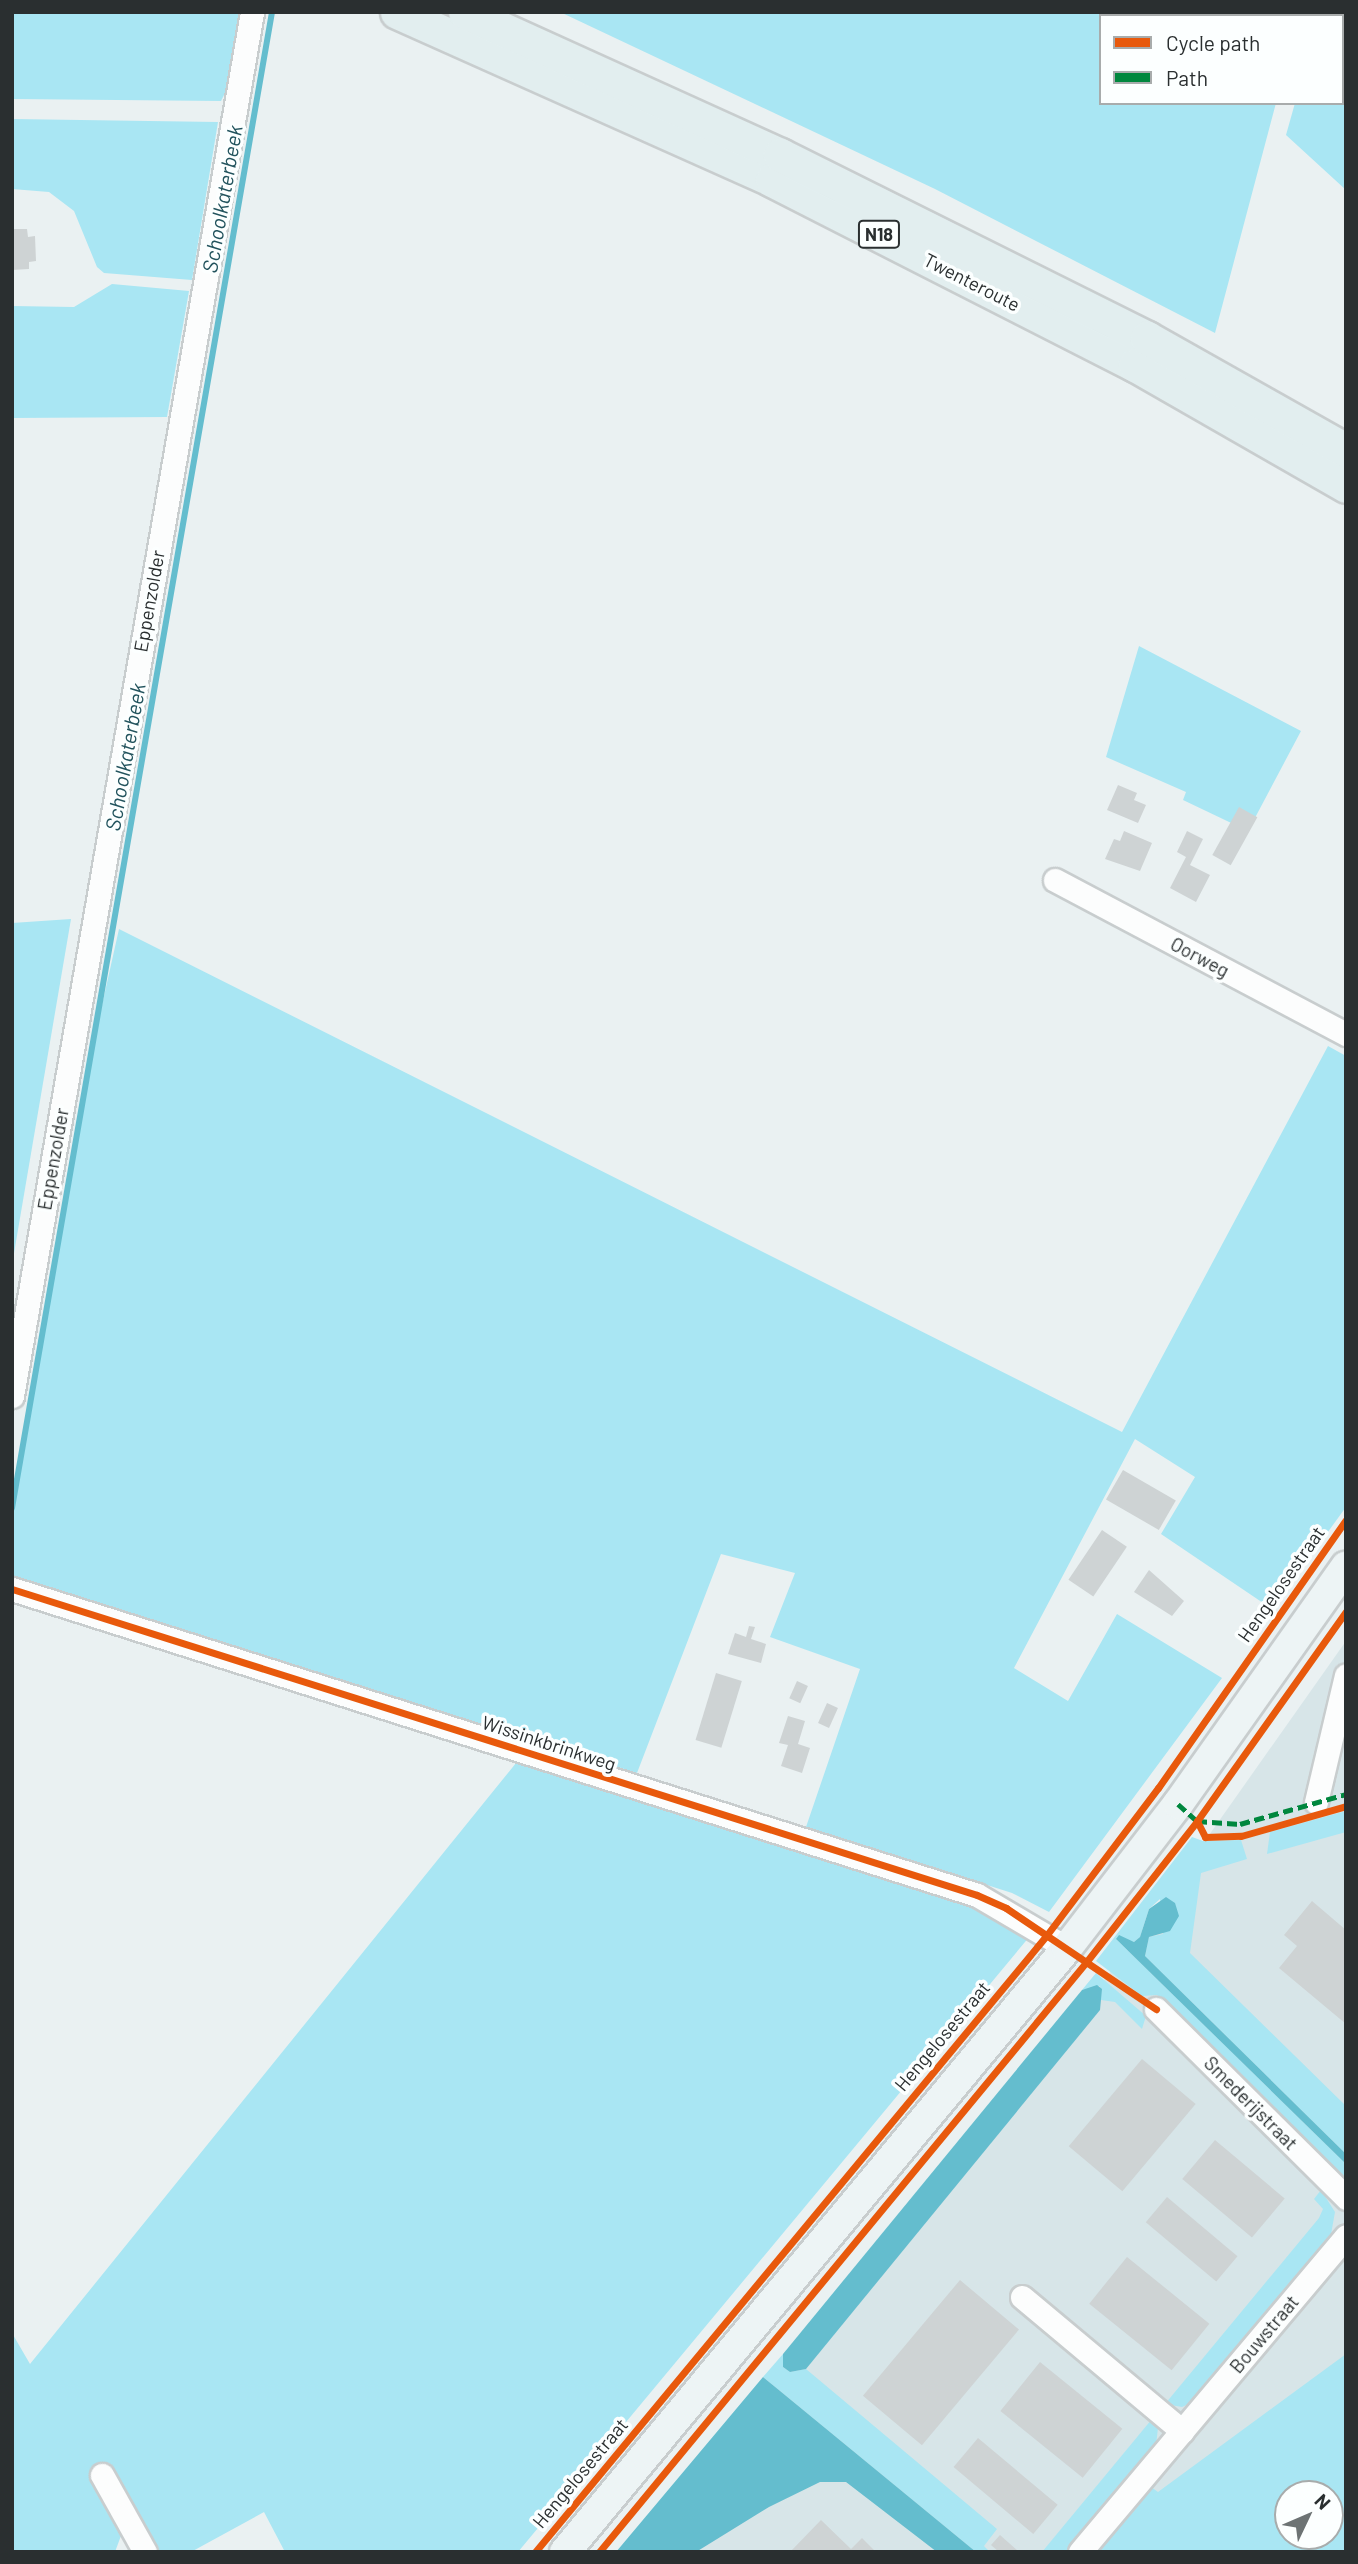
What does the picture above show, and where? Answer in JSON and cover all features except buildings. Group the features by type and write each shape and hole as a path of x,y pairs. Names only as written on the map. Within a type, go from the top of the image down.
{"highway":[{"name":"Twenteroute","path":"397,12 772,180 1135,365 1346,486"},
{"name":"Twenteroute","path":"465,12 780,155 1147,338 1346,450"}],"main road":[{"name":"Hengelosestraat","path":"565,2552 1068,1948 1178,1804 1346,1567"}],"street":[{"name":"Eppenzolder","path":"12,1396 252,12"},
{"name":"Oorweg","path":"1055,880 1346,1034"},
{"name":"Wissinkbrinkweg","path":"12,1589 977,1895 1068,1948"},
{"path":"1317,1802 1346,1675"},
{"name":"Smederijstraat","path":"1156,2009 1346,2198"},
{"name":"Bouwstraat","path":"1080,2552 1346,2236"},
{"path":"1022,2297 1182,2431"},
{"path":"102,2475 145,2552"}],"shaded area":[{"path":"12,12 241,12 232,79 221,101 12,99"},
{"path":"560,12 1303,12 1099,14 1099,105 1275,105 1215,333 935,189"},
{"path":"1346,12 1346,190 1286,135 1294,105 1344,105 1344,14 1320,14"},
{"path":"12,119 218,122 192,280 104,273 97,267 74,211 49,192 12,189"},
{"path":"112,284 189,291 167,417 12,418 12,306 74,307"},
{"path":"1139,646 1301,731 1248,831 1183,800 1186,792 1106,757"},
{"path":"71,919 12,1265 12,923"},
{"path":"119,929 1122,1432 1328,1046 1346,1056 1346,1507 1272,1609 1161,1534 1195,1477 1135,1439 1014,1668 1068,1701 1117,1614 1222,1678 1049,1912 1012,1893 806,1827 860,1669 770,1637 795,1573 721,1554 637,1773 12,1577 12,1508 92,1050"},
{"path":"1346,1641 1346,2378 1122,2552 635,2552 1123,1957"},
{"path":"516,1763 985,1905 1030,1936 518,2552 285,2552 264,2512 191,2552 131,2552 122,2533 115,2552 12,2552 12,2333 30,2364"},
{"path":"1346,1811 1346,1832 1267,1854 1270,1832"},
{"path":"1192,1837 1203,1841 1241,1840 1247,1859 1201,1873 1190,1953 1346,2106 1346,2154 1145,1956 1149,1937 1163,1934 1160,1899 1149,1909 1140,1937 1134,1942 1116,1939 1346,2164 1346,2183 1157,1995 1142,1996 1096,1961"},
{"path":"1166,1897 1175,1903 1179,1916 1170,1931 1149,1937 1145,1956 1346,2154 1346,2164 1116,1939 1119,1935 1134,1942 1140,1937 1149,1909"},
{"path":"1096,1973 1146,2016 1142,2029 1115,2002 1101,2000 1100,1986 1082,1990"},
{"path":"1097,1985 1102,1989 1100,2010 806,2369 790,2372 783,2367 783,2354 1082,1990"},
{"path":"1321,2190 1335,2212 1330,2240 1193,2402 1182,2407 1165,2404 1319,2218 1323,2209 1314,2199"},
{"path":"783,2354 783,2367 790,2372 806,2369 997,2529 984,2546 990,2552 976,2552 763,2377"},
{"path":"1346,2354 1346,2552 1096,2552 1151,2487 1158,2492"},
{"path":"763,2377 976,2552 937,2552 846,2482 820,2482 769,2507 696,2552 616,2552"},
{"path":"1152,2419 1158,2428 1156,2445 1066,2552 1042,2552"}],"waterway":[{"name":"Schoolkaterbeek","path":"12,1508 272,12"}],"marked path":[{"path":"1178,1804 1197,1821 1240,1824 1346,1794"}],"cycle path":[{"path":"535,2552 1046,1936 1158,1788 1346,1520"},
{"path":"12,1589 977,1895 1006,1908 1156,2009"},
{"path":"599,2552 1087,1961 1197,1821 1346,1611"},
{"path":"1197,1821 1205,1837 1241,1836 1346,1806"}]}
